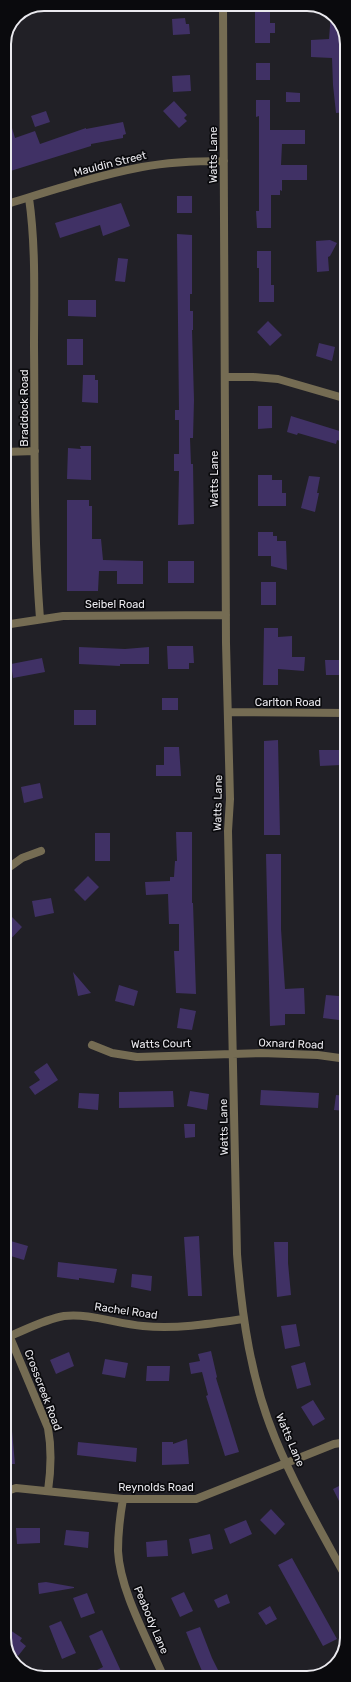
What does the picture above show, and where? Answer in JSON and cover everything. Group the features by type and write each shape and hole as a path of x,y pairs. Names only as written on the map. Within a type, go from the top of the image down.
{"street":[{"name":"Watts Lane","path":"223,11 226,615 229,712 228,839 237,1254 243,1319 263,1403 286,1462 301,1495 340,1566"},
{"name":"Mauldin Street","path":"11,203 106,175 143,167 191,161 224,161"},
{"name":"Braddock Road","path":"29,198 34,234 35,451 40,619"},
{"path":"225,377 253,377 278,380 340,397"},
{"path":"11,452 35,451"},
{"name":"Seibel Road","path":"11,623 63,616 226,615"},
{"name":"Carlton Road","path":"229,712 340,713"},
{"path":"11,867 22,858 41,852"},
{"name":"Watts Court","path":"92,1045 112,1053 137,1057 233,1054"},
{"name":"Oxnard Road","path":"233,1054 318,1055 340,1057"},
{"name":"Rachel Road","path":"11,1336 63,1316 87,1316 118,1322 160,1327 198,1326 243,1319"},
{"name":"Crosscreek Road","path":"11,1338 48,1428 51,1444 51,1467 48,1491"},
{"name":"Reynolds Road","path":"11,1490 16,1488 123,1499 196,1499 286,1462 340,1443"},
{"name":"Peabody Lane","path":"123,1499 118,1535 120,1564 127,1594 161,1671"}],"building":[{"path":"255,11 270,11 270,23 275,23 275,33 270,33 270,43 255,43"},
{"path":"185,18 186,24 189,24 190,34 173,35 172,19"},
{"path":"330,21 337,29 340,40 340,113 336,113 332,58 311,57 311,40 329,39"},
{"path":"256,63 270,63 270,80 256,80"},
{"path":"190,75 191,91 173,92 172,76"},
{"path":"286,92 300,93 300,102 286,102"},
{"path":"256,100 270,100 270,130 305,130 305,144 282,144 281,165 307,165 307,180 282,180 282,191 280,190 280,195 271,195 271,228 257,228 256,211 259,211 259,116 256,117"},
{"path":"174,101 187,115 184,118 187,121 179,128 163,111"},
{"path":"46,111 50,122 35,127 31,116"},
{"path":"123,122 126,134 123,135 123,138 91,144 91,146 11,171 11,128 15,138 35,131 40,144 86,129"},
{"path":"177,196 192,196 192,213 177,213"},
{"path":"121,203 130,226 103,236 100,225 60,238 55,223"},
{"path":"177,234 192,235 192,294 190,294 190,311 193,311 192,330 194,400 193,438 190,438 191,464 193,464 194,524 178,525 179,471 174,471 174,454 179,454 179,420 175,420 175,410 179,410"},
{"path":"330,240 337,243 328,257 329,271 317,272 316,241"},
{"path":"257,251 271,251 271,285 274,285 274,302 259,302 259,268 257,268"},
{"path":"118,258 128,259 125,282 115,281"},
{"path":"68,300 96,300 96,317 68,316"},
{"path":"268,321 282,335 270,346 257,332"},
{"path":"67,339 83,339 83,365 67,365"},
{"path":"319,343 335,347 332,361 316,356"},
{"path":"83,375 95,375 95,380 98,380 98,403 82,402"},
{"path":"258,406 272,406 272,428 258,429"},
{"path":"291,416 340,431 340,441 337,440 336,444 298,433 297,435 287,432"},
{"path":"80,446 91,446 91,480 67,479 68,448 81,449"},
{"path":"258,475 272,475 272,480 282,480 282,493 286,493 286,506 258,506"},
{"path":"309,476 320,477 317,493 319,493 315,512 301,508"},
{"path":"67,500 89,500 89,506 92,506 92,539 101,539 103,560 143,561 143,584 117,584 117,571 99,571 98,591 67,591"},
{"path":"258,532 273,532 273,536 277,536 277,541 286,541 287,570 271,566 271,556 258,556"},
{"path":"168,561 194,561 194,583 168,583"},
{"path":"261,582 276,582 276,605 261,605"},
{"path":"264,628 278,628 278,637 292,636 292,657 305,657 304,671 278,669 278,685 263,685"},
{"path":"167,646 193,646 194,663 189,663 189,669 168,669"},
{"path":"79,647 125,649 149,647 149,664 120,664 120,666 79,664"},
{"path":"42,658 45,672 13,678 11,664"},
{"path":"325,660 340,660 340,675 326,675"},
{"path":"162,698 178,698 178,710 162,710"},
{"path":"74,710 96,710 96,725 74,725"},
{"path":"278,740 280,835 264,835 264,741"},
{"path":"164,747 179,747 181,776 156,776 156,765 164,765"},
{"path":"319,750 340,750 340,765 320,766"},
{"path":"40,783 43,798 24,803 21,787"},
{"path":"176,832 192,832 192,903 196,994 176,993 174,951 179,951 179,924 169,924 168,894 146,895 145,882 170,881 170,877 174,877 175,861 177,861"},
{"path":"95,833 110,833 110,861 95,861"},
{"path":"266,854 281,854 281,929 285,989 304,988 305,1014 285,1014 285,1025 270,1026"},
{"path":"88,876 99,887 85,901 74,890"},
{"path":"51,898 54,913 35,917 32,901"},
{"path":"11,916 22,927 11,939"},
{"path":"73,972 91,993 78,996"},
{"path":"119,985 138,991 134,1006 115,1001"},
{"path":"326,995 339,996 340,1020 323,1018"},
{"path":"180,1008 196,1011 192,1030 177,1028"},
{"path":"47,1063 58,1080 35,1095 29,1087 40,1080 34,1072"},
{"path":"261,1090 319,1093 318,1108 260,1105"},
{"path":"173,1091 174,1107 119,1108 119,1092"},
{"path":"190,1091 209,1094 207,1110 187,1106"},
{"path":"79,1093 99,1094 98,1110 78,1108"},
{"path":"336,1095 340,1095 340,1110 334,1110"},
{"path":"184,1124 195,1124 195,1137 185,1138"},
{"path":"199,1236 202,1296 188,1296 184,1237"},
{"path":"11,1241 28,1246 24,1260 11,1256"},
{"path":"274,1242 288,1242 291,1295 277,1297"},
{"path":"58,1262 117,1269 114,1283 79,1278 79,1280 57,1277"},
{"path":"132,1274 152,1276 151,1291 131,1287"},
{"path":"296,1324 300,1346 285,1349 281,1326"},
{"path":"211,1351 216,1378 239,1452 225,1456 206,1396 208,1395 202,1372 191,1374 189,1363 200,1361 198,1354"},
{"path":"69,1352 74,1366 56,1374 50,1360"},
{"path":"105,1359 128,1363 125,1378 102,1374"},
{"path":"305,1362 311,1385 297,1389 291,1366"},
{"path":"147,1366 170,1366 169,1381 146,1381"},
{"path":"313,1400 325,1419 313,1426 301,1407"},
{"path":"11,1431 12,1431 15,1464 11,1464"},
{"path":"187,1439 189,1464 162,1465 162,1442 173,1442 173,1444"},
{"path":"78,1442 137,1448 136,1462 77,1455"},
{"path":"340,1486 340,1503 333,1489"},
{"path":"271,1509 285,1524 275,1535 260,1520"},
{"path":"246,1520 252,1534 230,1544 224,1529"},
{"path":"16,1528 40,1528 40,1543 17,1544"},
{"path":"66,1530 89,1532 88,1548 64,1545"},
{"path":"210,1534 213,1549 192,1554 189,1539"},
{"path":"167,1540 168,1556 147,1557 146,1542"},
{"path":"292,1558 337,1639 323,1646 278,1565"},
{"path":"46,1582 74,1588 39,1594 38,1583"},
{"path":"184,1592 193,1611 180,1617 171,1598"},
{"path":"87,1593 95,1613 81,1618 73,1598"},
{"path":"227,1594 230,1603 218,1608 214,1600"},
{"path":"270,1606 277,1619 266,1625 258,1613"},
{"path":"61,1621 76,1653 62,1659 49,1626"},
{"path":"200,1627 218,1671 202,1671 186,1632"},
{"path":"102,1630 121,1671 98,1671 103,1667 89,1636"},
{"path":"11,1631 22,1638 20,1641 26,1646 18,1656 14,1653 12,1647"}]}
